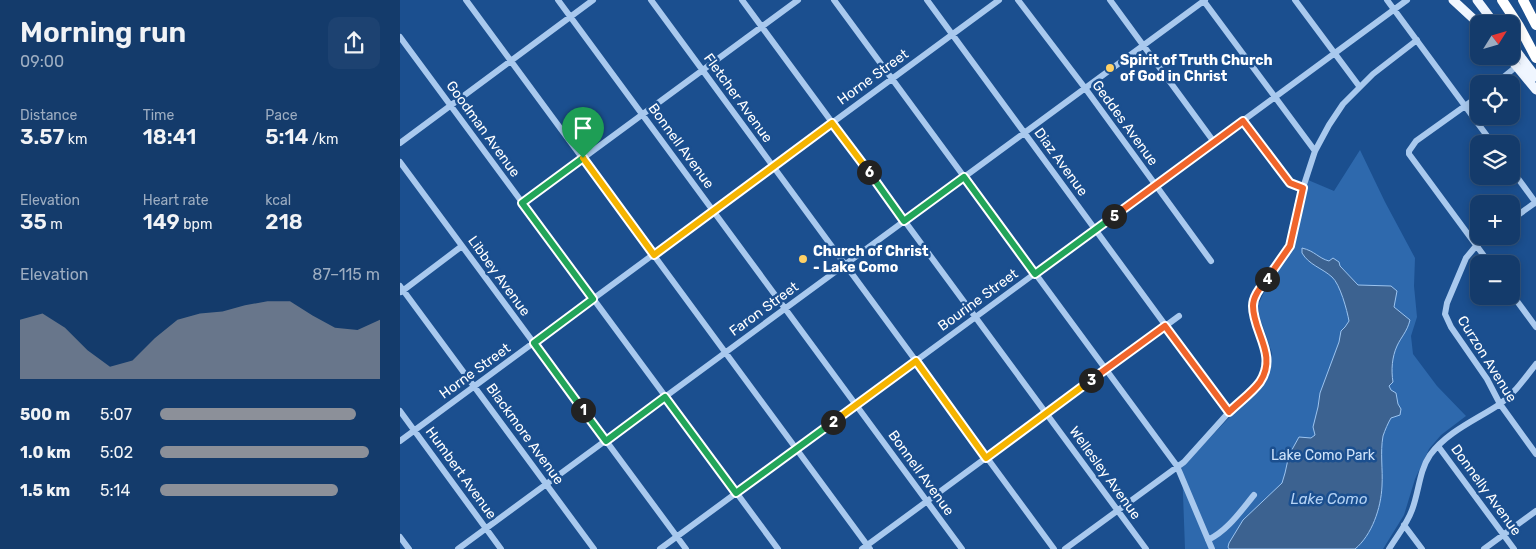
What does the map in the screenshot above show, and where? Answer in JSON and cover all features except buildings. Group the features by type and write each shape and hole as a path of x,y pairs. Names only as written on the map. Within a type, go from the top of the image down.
{"highway":[{"path":"1502,0 1519,26 1536,58"},
{"path":"1523,0 1536,25"}],"main road":[{"path":"1453,0 1470,16"},
{"path":"1479,3 1488,15"},
{"path":"1520,56 1536,77"},
{"path":"1517,66 1536,90"}],"street":[{"path":"466,0 867,548 1179,316"},
{"name":"Bonnell Avenue","path":"558,0 962,549"},
{"path":"400,143 593,0"},
{"name":"Fletcher Avenue","path":"651,0 1054,549"},
{"name":"Wellesley Avenue","path":"742,0 1146,549"},
{"path":"522,203 798,0"},
{"path":"834,0 1177,466 1212,549"},
{"name":"Diaz Avenue","path":"927,0 1229,412"},
{"name":"Horne Street","path":"400,441 999,0"},
{"name":"Geddes Avenue","path":"1018,0 1085,88 1211,261"},
{"path":"1110,0 1214,142"},
{"path":"1204,0 1315,151"},
{"name":"Faron Street","path":"458,549 1204,0"},
{"path":"1294,0 1359,86"},
{"path":"1387,0 1486,135"},
{"name":"Bourine Street","path":"660,549 1408,0"},
{"name":"Goodman Avenue","path":"400,37 778,549"},
{"path":"1065,549 1184,462 1229,412 1254,389 1263,377 1266,351 1253,305 1257,294 1290,246 1303,188 1315,151 1333,118 1359,86 1417,40"},
{"path":"1506,75 1517,66"},
{"path":"1470,102 1416,141 1408,151 1483,255"},
{"path":"1243,121 1290,183 1303,188"},
{"name":"Libbey Avenue","path":"400,162 686,549"},
{"path":"1520,181 1536,202 1520,214"},
{"path":"401,289 462,246"},
{"name":"Curzon Avenue","path":"1476,246 1466,258 1447,303 1445,314 1451,327 1487,380 1500,404 1536,454"},
{"name":"Blackmore Avenue","path":"401,289 594,549"},
{"path":"1520,305 1536,327"},
{"path":"1389,549 1413,508 1424,465 1438,446 1461,427 1500,404 1516,390 1536,364"},
{"name":"Humbert Avenue","path":"400,411 501,549"},
{"name":"Donnelly Avenue","path":"1438,446 1514,549"},
{"path":"1208,540 1227,527 1254,495"},
{"path":"1484,549 1536,511"},
{"path":"1404,525 1422,549"},
{"path":"400,537 409,549"}],"green space":[{"name":"Lake Como Park","path":"1360,150 1415,258 1414,286 1417,317 1411,336 1413,354 1437,386 1466,416 1441,435 1429,449 1415,479 1404,515 1383,549 1185,549 1182,467 1266,379 1272,353 1260,318 1258,305 1268,284 1293,246 1308,180 1334,191"}],"water":[{"name":"Lake Como","path":"1302,248 1329,261 1333,258 1339,262 1340,266 1358,285 1391,286 1397,291 1394,307 1410,320 1395,350 1393,359 1393,382 1389,386 1396,393 1401,409 1400,415 1391,418 1383,436 1382,486 1378,512 1371,529 1355,549 1229,549 1229,543 1243,520 1282,483 1289,455 1299,437 1311,438 1315,435 1313,427 1320,393 1339,342 1341,331 1349,321 1343,297 1335,280 1308,261 1302,253"}],"place":[{"name":"Spirit of Truth Church of God in Christ","path":"1110,68"},
{"name":"Church of Christ - Lake Como","path":"803,259"}],"route":[{"path":"1243,121 1290,183 1303,188 1298,203 1290,246 1254,300 1254,314 1266,351 1265,371 1254,389 1229,412 1165,326 986,458 916,361 736,493 665,397 606,441 534,343 593,299 522,203 583,158 654,255 832,123 904,221 964,177 1035,274 1243,121"}]}
